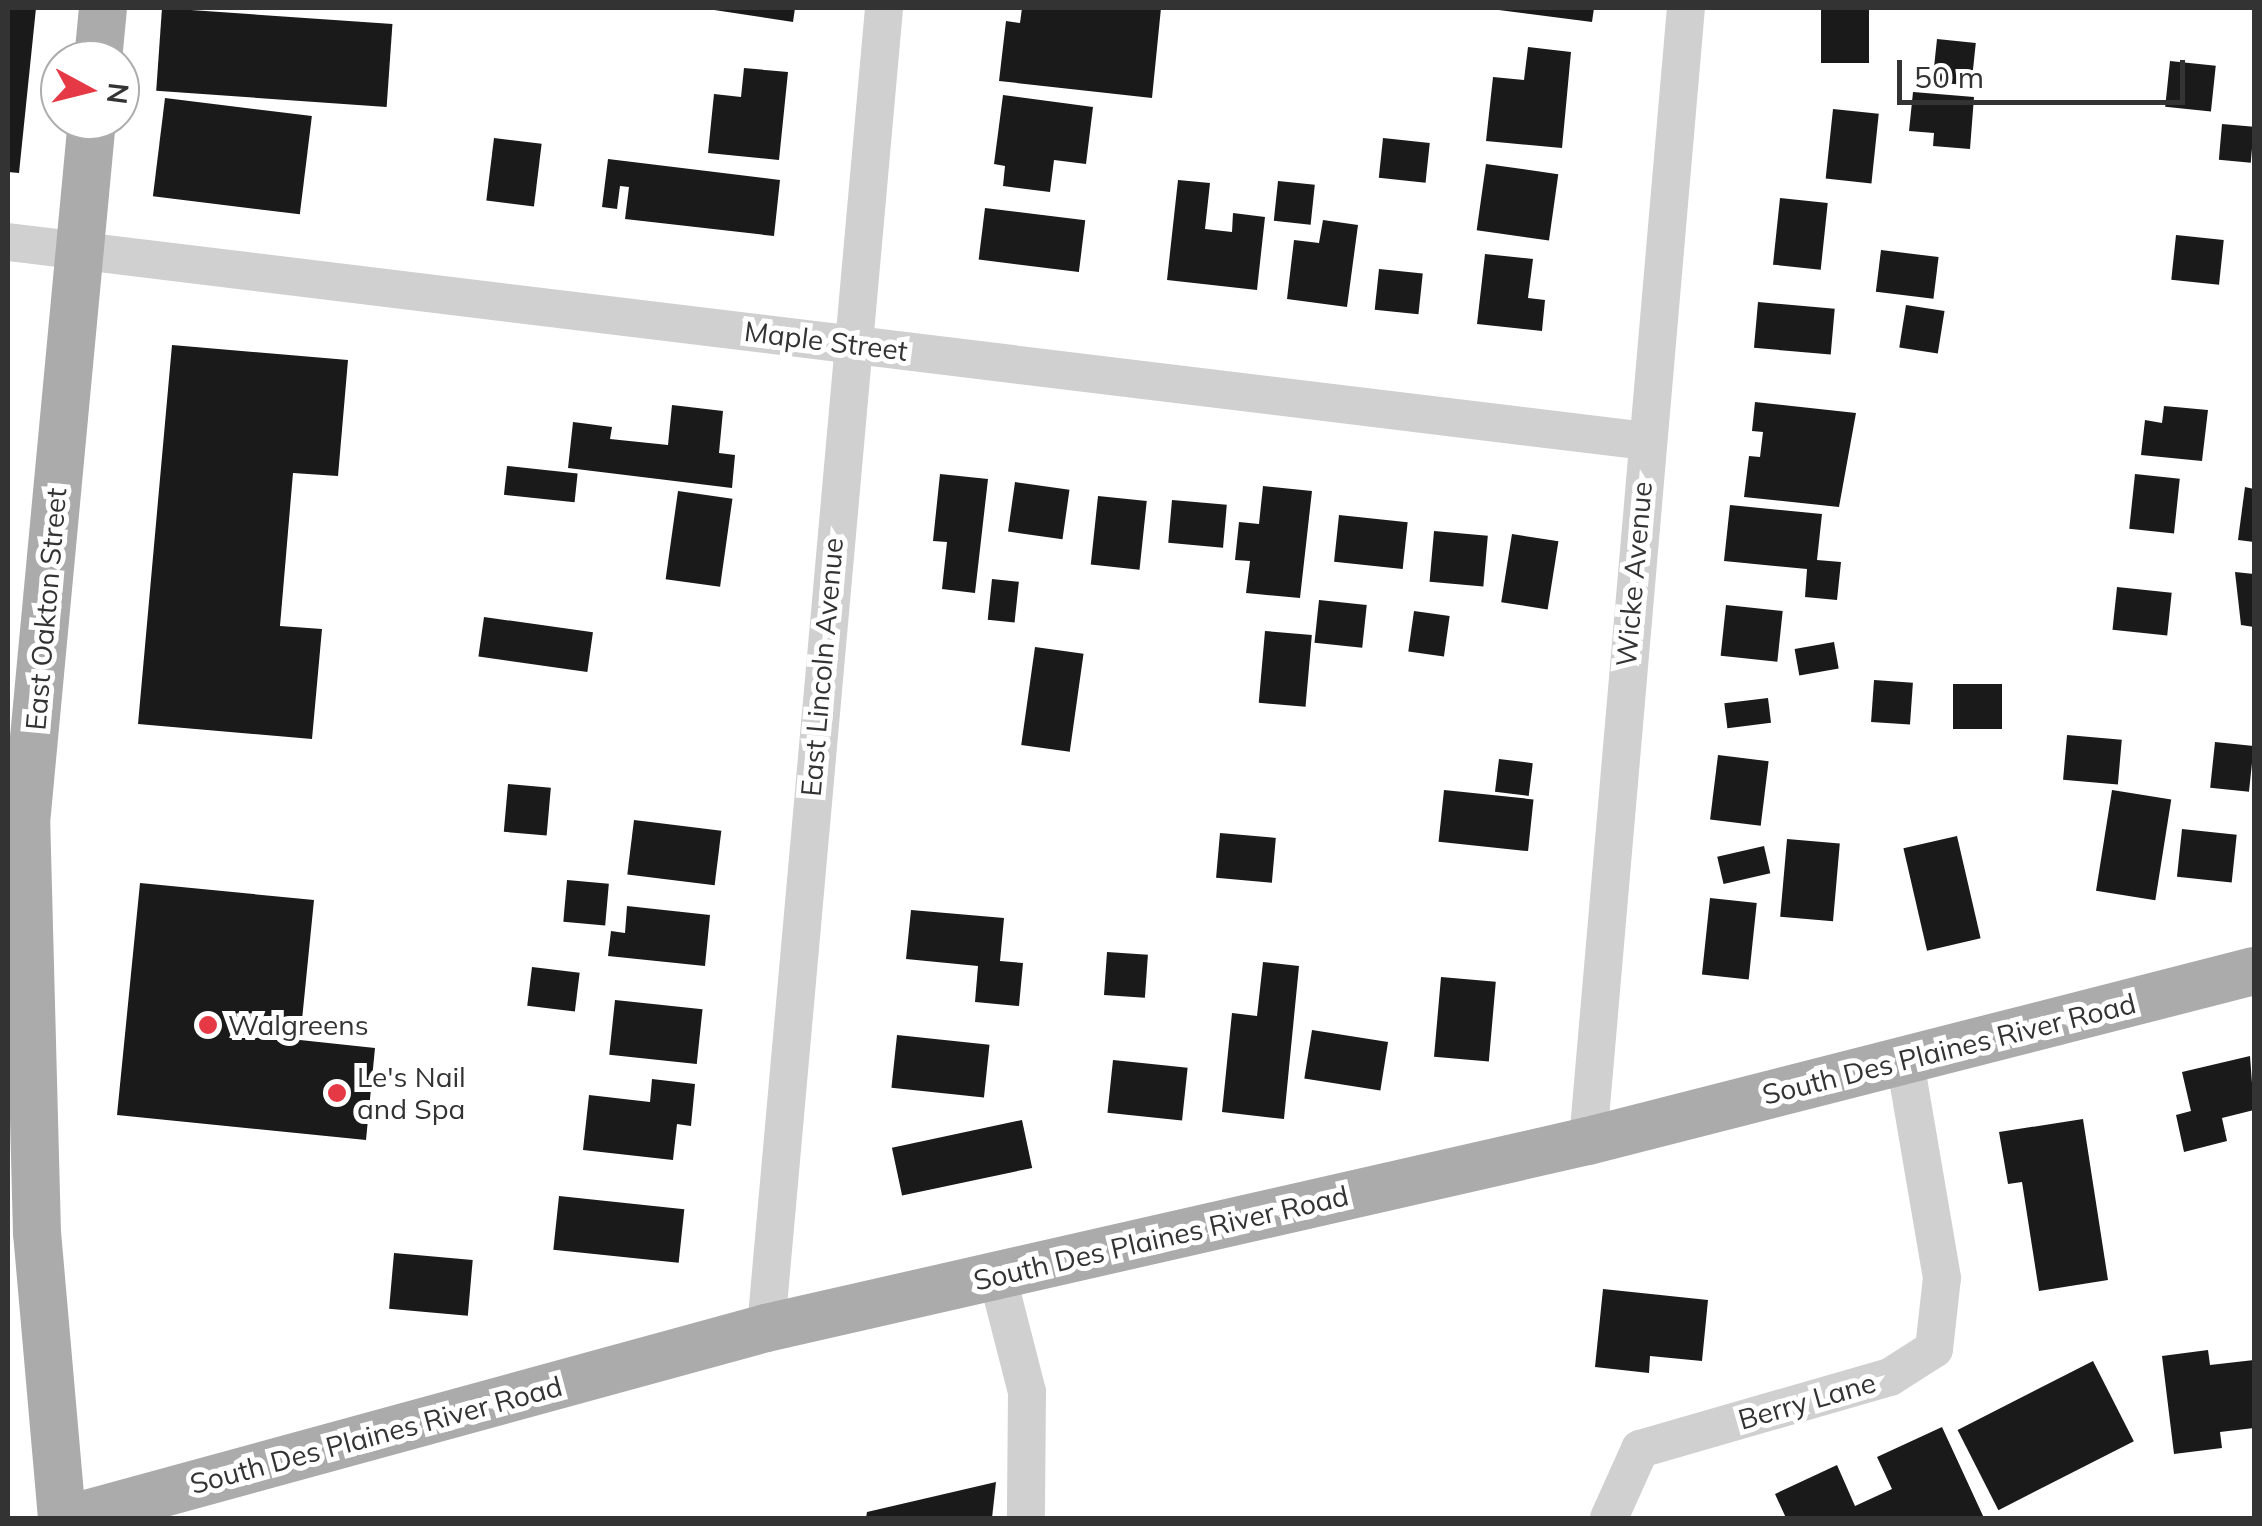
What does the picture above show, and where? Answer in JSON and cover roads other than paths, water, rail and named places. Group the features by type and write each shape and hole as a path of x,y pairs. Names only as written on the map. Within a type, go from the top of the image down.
{"main road":[{"path":"100,40 103,8"},
{"name":"East Oakton Street","path":"62,1518 37,1234 17,822 90,140"},
{"name":"South Des Plaines River Road","path":"72,1518 766,1328 1588,1140 2254,972"}],"street":[{"name":"East Lincoln Avenue","path":"766,1328 848,344 884,8"},
{"name":"Wicke Avenue","path":"1588,1140 1645,441 1686,8"},
{"name":"Maple Street","path":"8,242 1645,441"},
{"name":"Berry Lane","path":"1610,1518 1640,1449 1890,1377 1934,1349 1942,1278 1906,1061"},
{"path":"997,1275 1028,1392 1026,1518"}],"place":[{"name":"Walgreens","path":"208,1025"},
{"name":"Le's Nail and Spa","path":"337,1093"}]}
